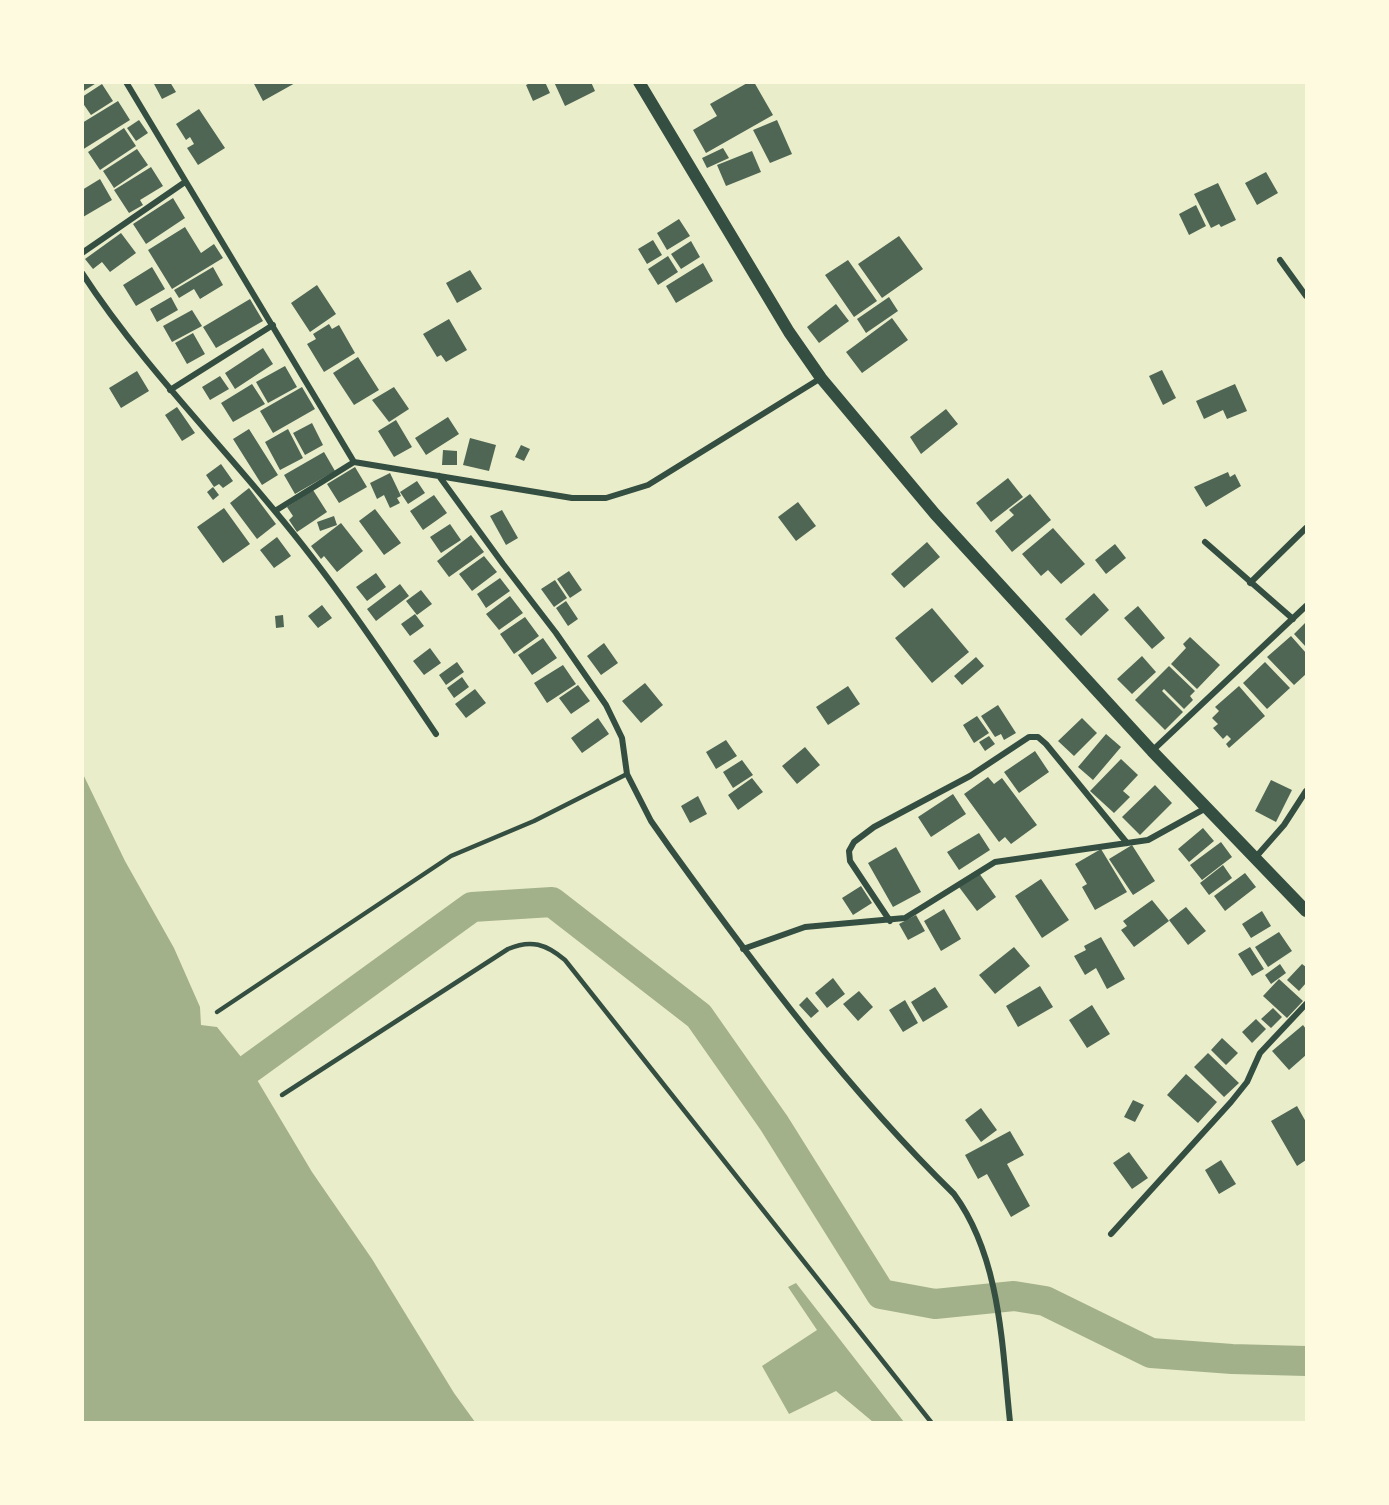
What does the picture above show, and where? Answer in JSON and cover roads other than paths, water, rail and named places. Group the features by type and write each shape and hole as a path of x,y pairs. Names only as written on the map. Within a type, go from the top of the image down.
{"main road":[{"path":"639,82 789,332 822,378 935,514 1152,751 1306,911"}],"street":[{"path":"126,82 354,462"},
{"path":"82,253 185,182"},
{"path":"1280,260 1306,296"},
{"path":"82,273 141,355 275,511 352,612 436,734"},
{"path":"170,390 273,325"},
{"path":"275,511 354,462 590,500 624,494 648,486 822,378"},
{"path":"439,476 502,564 556,633 606,705 622,738 627,774 651,821 743,949 862,1098 954,1194 974,1227 1000,1323 1010,1422"},
{"path":"1250,583 1306,528"},
{"path":"1205,542 1293,619"},
{"path":"1152,751 1306,606"},
{"path":"890,921 850,861 849,852 854,842 874,827 970,776 1029,737 1038,737 1046,744 1127,843"},
{"path":"1255,858 1288,819 1306,791"},
{"path":"743,949 805,927 890,921 914,914 995,862 1127,843 1160,835 1206,808"},
{"path":"1111,1234 1231,1102 1247,1082 1260,1053 1306,1004"}],"lane":[{"path":"217,1012 451,856 544,817 627,774"},
{"path":"282,1095 508,949 527,943 551,948 565,960 670,1090 932,1422"}],"waterway":[{"path":"250,1068 472,907 552,902 699,1016 774,1123 881,1294 935,1304 1014,1296 1045,1301 1151,1353 1232,1359 1306,1361"}]}
